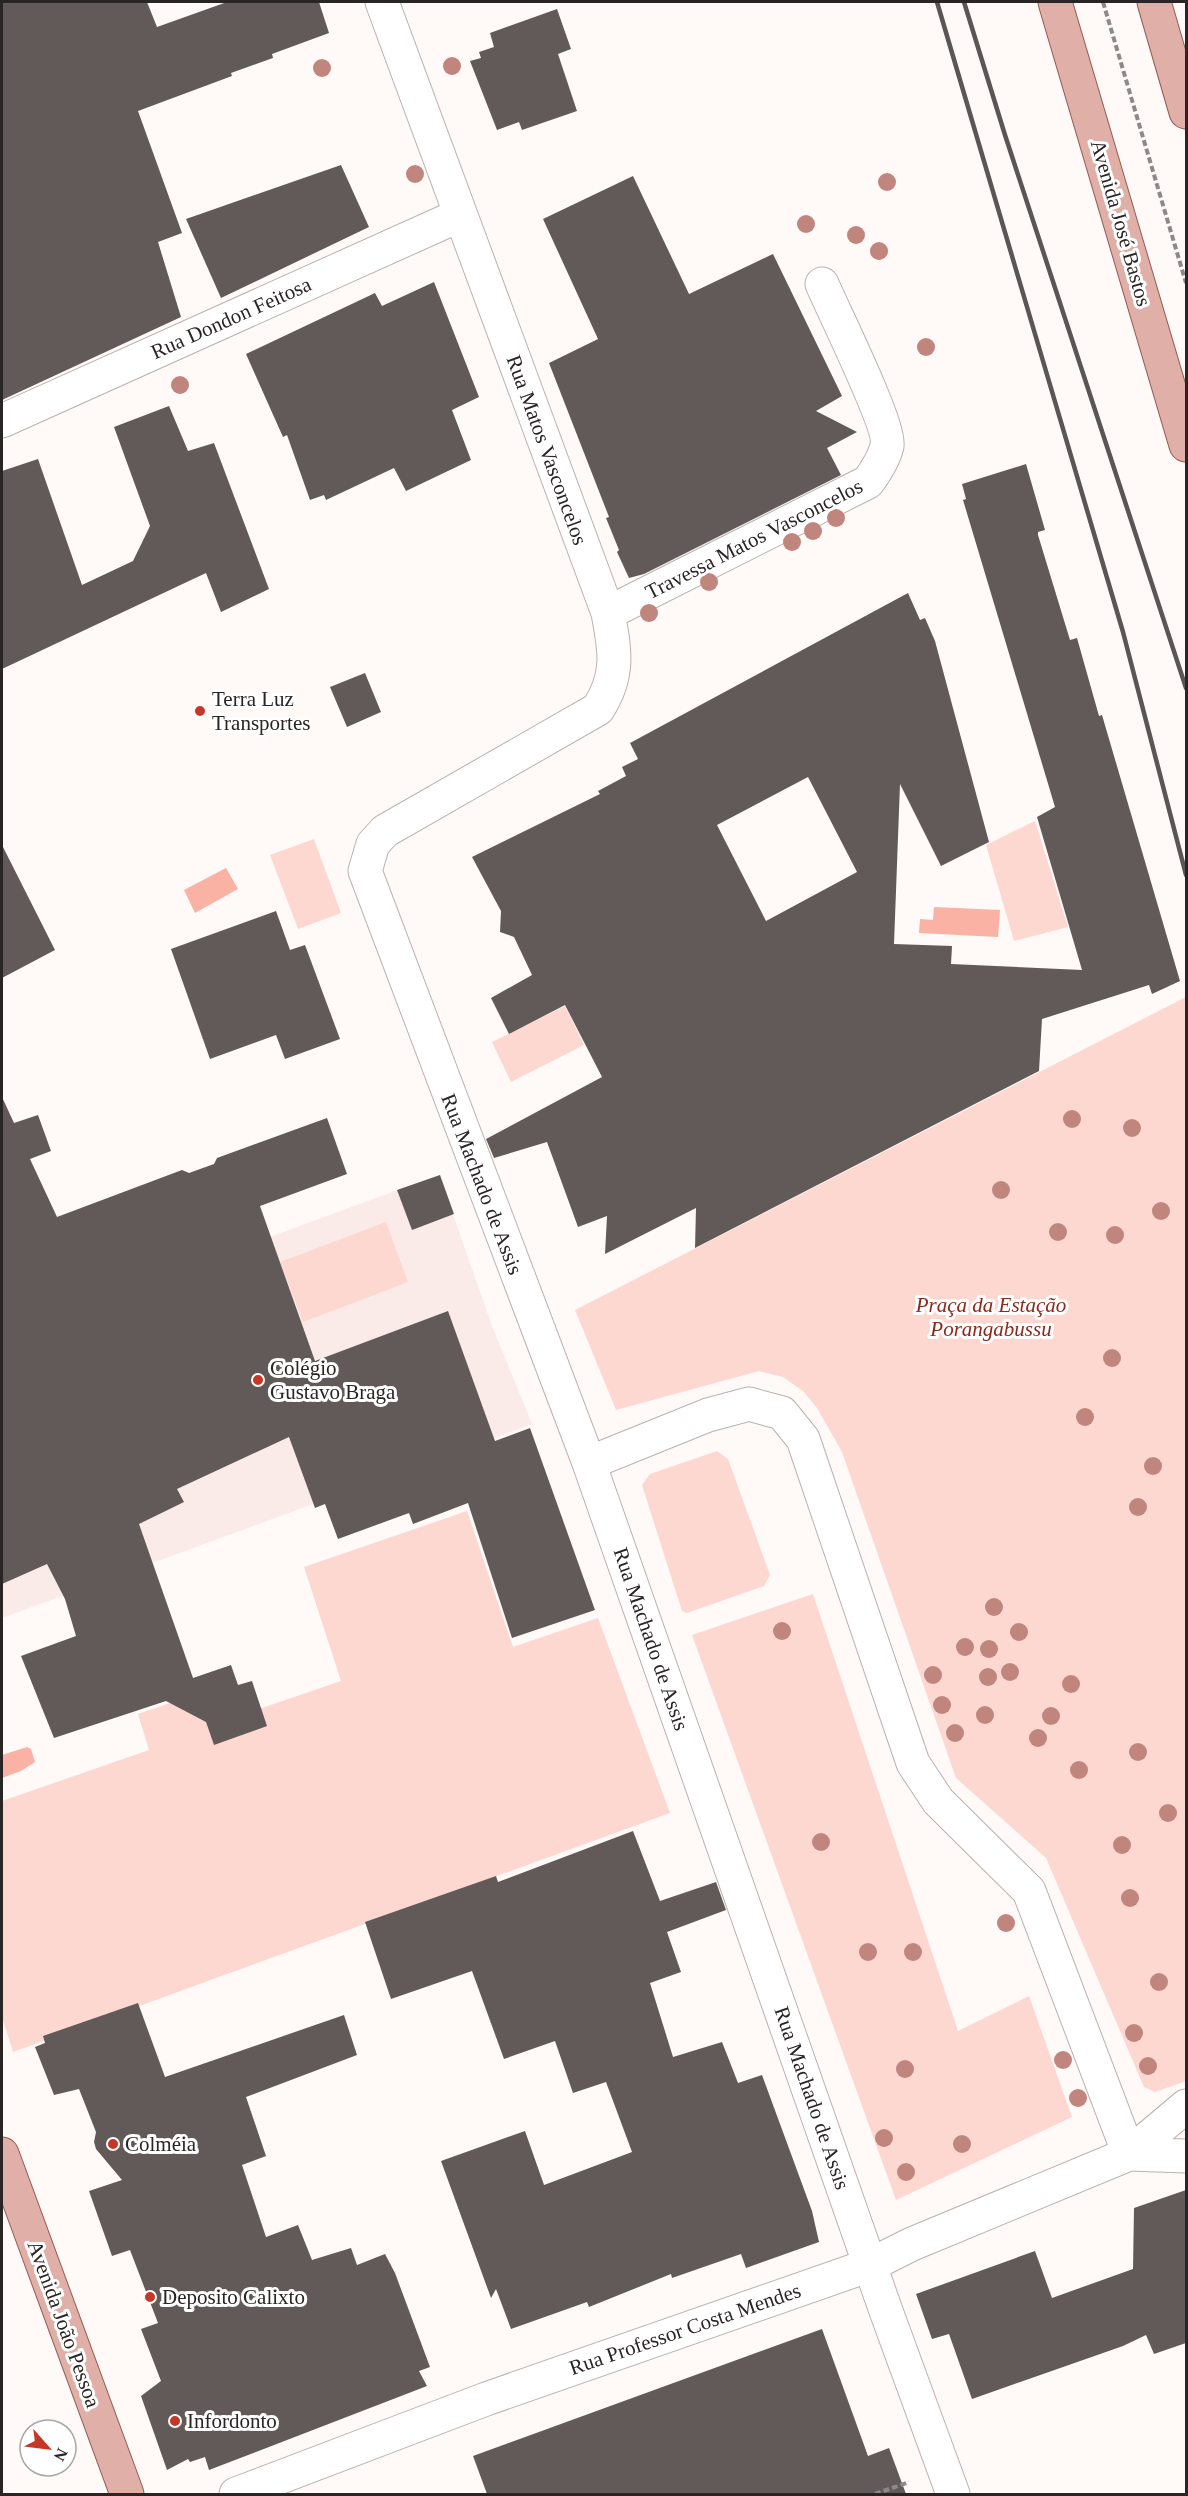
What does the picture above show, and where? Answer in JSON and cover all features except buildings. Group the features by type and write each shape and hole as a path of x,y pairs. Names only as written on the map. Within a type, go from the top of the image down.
{"main road":[{"name":"Avenida José Bastos","path":"1055,2 1186,446"},
{"path":"1154,2 1186,112"},
{"name":"Avenida João Pessoa","path":"2,2154 127,2494"}],"street":[{"name":"Rua Matos Vasconcelos","path":"382,2 608,613 616,657 606,696 598,709 421,809"},
{"name":"Rua Dondon Feitosa","path":"2,421 460,215"},
{"name":"Travessa Matos Vasconcelos","path":"608,613 868,482 879,466 888,443 874,399 822,284"},
{"name":"Rua Machado de Assis","path":"421,809 385,831 373,844 365,871 589,1463 870,2265 954,2494"},
{"path":"589,1463 708,1416 749,1404 782,1413 803,1439 913,1762 939,1801 1029,1891 1129,2154"},
{"name":"Rua Professor Costa Mendes","path":"236,2494 486,2399 870,2265 912,2244 1129,2154 1186,2106"},
{"name":"Rua Professor Costa Mendes","path":"1129,2154 1186,2156"}],"path":[{"path":"1103,2 1186,283"}],"shaded area":[{"path":"226,868 238,889 195,913 184,890"},
{"path":"934,907 1000,910 998,937 919,933 920,919 933,920"},
{"name":"Colégio Gustavo Braga","path":"439,1175 492,1326 532,1424 2,1618 2,1335"},
{"path":"27,1747 31,1749 35,1762 21,1771 2,1778 2,1755"}],"green space":[{"path":"1035,821 1068,927 1014,941 986,845"},
{"path":"314,839 341,913 298,929 270,855"},
{"name":"Praça da Estação Porangabussu","path":"1186,997 1186,2081 1155,2092 1144,2087 1046,1858 956,1778 842,1452 817,1408 803,1391 783,1377 759,1371 616,1410 575,1310"},
{"path":"565,1006 584,1045 511,1082 492,1042"},
{"path":"386,1222 408,1282 303,1322 280,1262"},
{"path":"717,1451 728,1459 770,1575 764,1586 687,1613 682,1611 642,1485 650,1474"},
{"path":"467,1511 513,1647 598,1618 670,1813 13,2052 2,2017 2,1801 149,1750 138,1714 213,1688 224,1721 341,1681 304,1567"},
{"path":"813,1594 958,2031 1029,1996 1072,2117 896,2200 692,1635"}],"railway":[{"path":"937,2 1123,632 1186,875"},
{"path":"964,2 1005,135 1186,688"}],"place":[{"name":"Terra Luz Transportes","path":"200,711"},
{"name":"Colégio Gustavo Braga","path":"258,1380"},
{"name":"Colméia","path":"113,2144"},
{"name":"Deposito Calixto","path":"150,2297"},
{"name":"Infordonto","path":"175,2421"}]}
